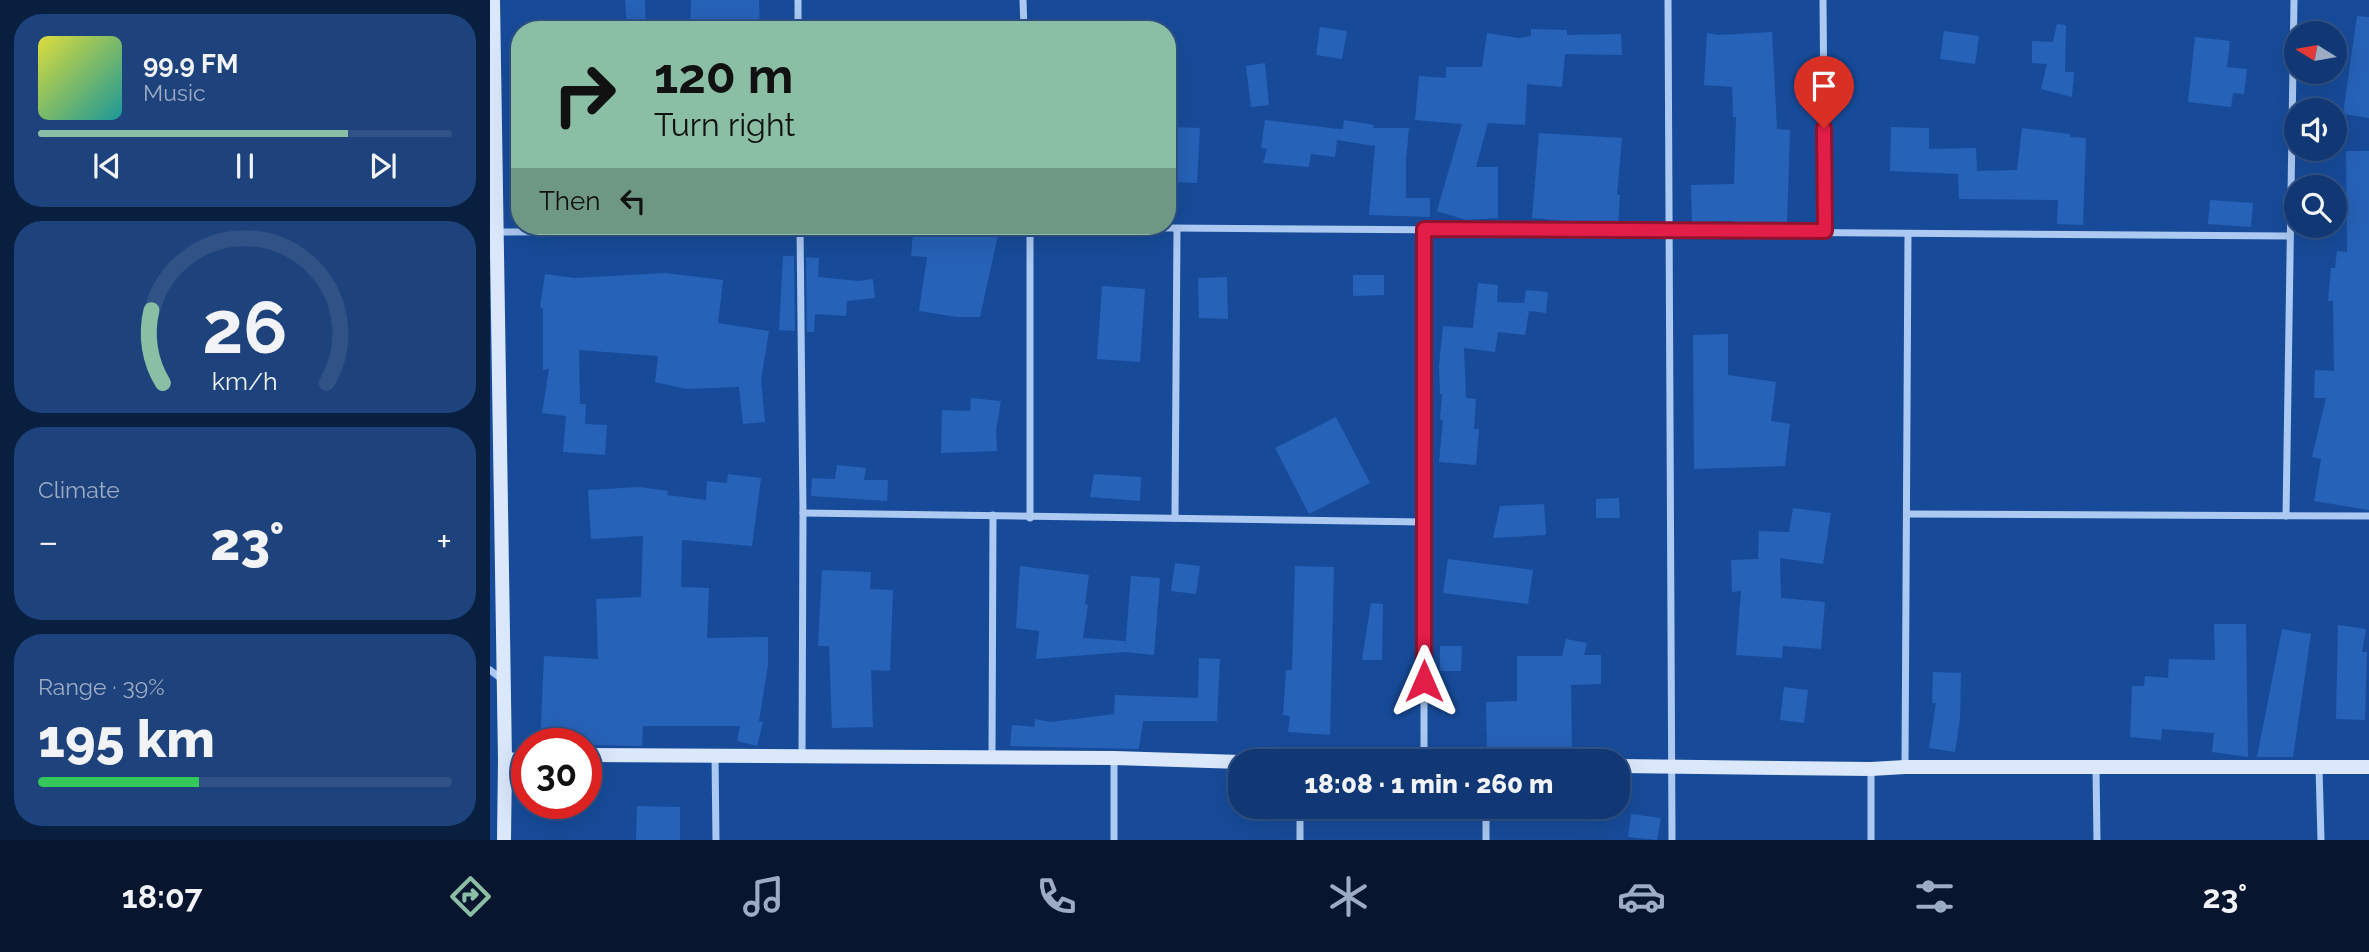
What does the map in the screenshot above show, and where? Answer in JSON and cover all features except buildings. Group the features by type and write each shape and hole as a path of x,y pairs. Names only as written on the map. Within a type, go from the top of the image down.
{"street":[{"path":"493,0 504,840"},
{"path":"797,0 798,21"},
{"path":"1023,0 1024,21"},
{"path":"1668,0 1672,840"},
{"path":"1824,0 1825,231"},
{"path":"2291,175 2294,0"},
{"path":"1175,518 1177,229 2284,236"},
{"path":"1424,229 1424,749"},
{"path":"495,232 511,232"},
{"path":"1905,767 1909,234"},
{"path":"800,235 802,756"},
{"path":"1030,235 1030,518"},
{"path":"2286,516 2290,238"},
{"path":"803,513 1424,522"},
{"path":"1907,514 2369,516"},
{"path":"992,757 993,515"},
{"path":"490,670 503,681"},
{"path":"602,755 1114,758 1228,762"},
{"path":"715,755 716,840"},
{"path":"1114,758 1114,840"},
{"path":"505,760 511,760"},
{"path":"1630,766 2369,768"},
{"path":"2319,767 2321,840"},
{"path":"2096,768 2097,840"},
{"path":"1871,769 1871,840"},
{"path":"1300,819 1300,840"},
{"path":"1486,819 1486,840"}],"route":[{"path":"1424,681 1424,229 1825,231 1824,128"}]}
